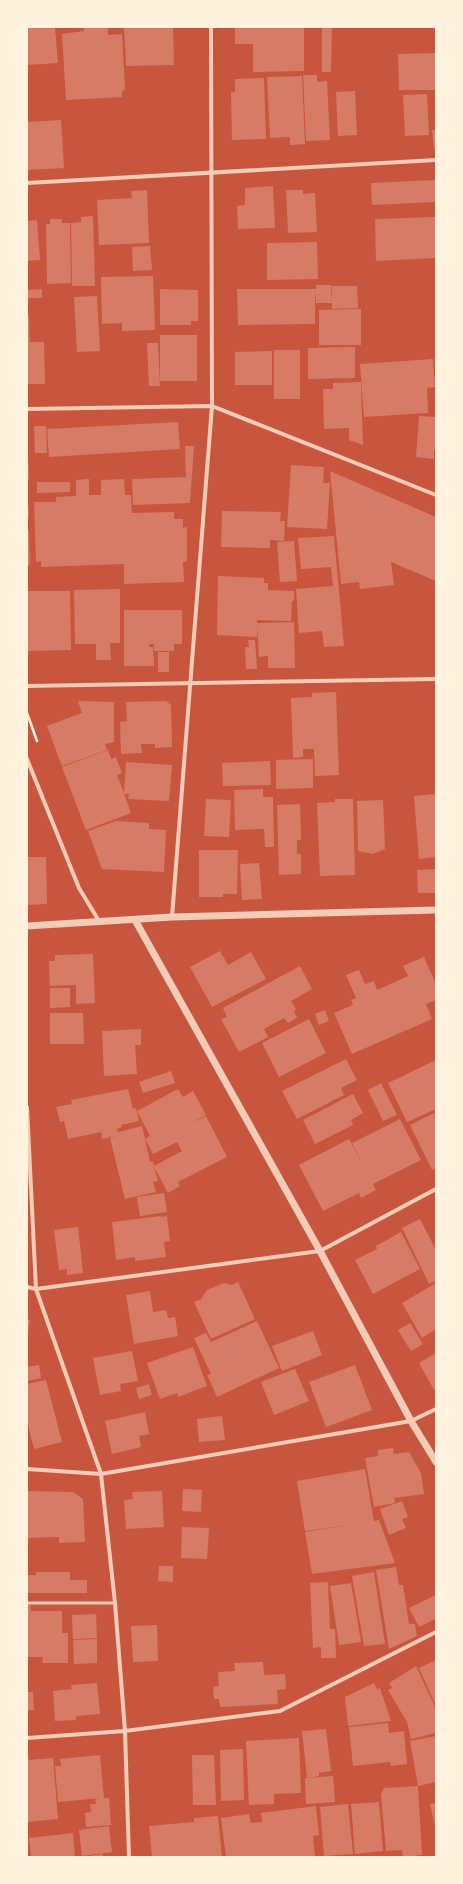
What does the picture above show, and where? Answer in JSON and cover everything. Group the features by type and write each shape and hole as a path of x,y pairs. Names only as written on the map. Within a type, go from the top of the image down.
{"street":[{"path":"172,918 212,406 211,27"},
{"path":"27,183 436,160"},
{"path":"27,409 212,406 436,495"},
{"path":"27,686 436,679"},
{"path":"27,759 79,888 98,921"},
{"path":"27,926 172,918 436,910"},
{"path":"135,920 320,1252 411,1421 436,1462"},
{"path":"27,1107 36,1289 100,1474 115,1603 125,1731 129,1857"},
{"path":"27,1287 36,1289 320,1252 436,1189"},
{"path":"27,1469 100,1474 411,1421 436,1409"},
{"path":"27,1738 125,1731 280,1711 436,1632"}],"lane":[{"path":"27,1603 115,1603"}],"path":[{"path":"27,713 37,741"}],"building":[{"path":"27,27 55,28 58,63 27,65"},
{"path":"84,27 108,27 108,35 122,34 125,90 122,91 122,97 66,100 62,34 84,31"},
{"path":"124,27 173,27 174,65 126,66"},
{"path":"235,27 304,27 304,71 253,72 253,44 235,44"},
{"path":"322,27 332,27 331,72 322,72"},
{"path":"436,53 436,90 399,90 398,54"},
{"path":"303,75 317,75 317,82 327,81 330,140 306,141"},
{"path":"302,76 305,144 290,145 290,137 270,138 267,77"},
{"path":"264,78 266,139 232,140 231,92 235,92 235,79"},
{"path":"355,91 357,135 338,136 336,92"},
{"path":"427,94 429,135 405,136 403,95"},
{"path":"61,120 64,168 27,170 27,122"},
{"path":"432,130 436,130 436,149 434,149"},
{"path":"436,180 436,202 372,205 371,183"},
{"path":"273,186 275,228 238,229 237,206 245,205 245,188"},
{"path":"147,190 149,243 99,245 97,200 132,198 131,191"},
{"path":"286,190 303,190 303,194 315,193 317,232 288,233"},
{"path":"93,216 95,286 72,286 71,223 81,222 81,217"},
{"path":"436,217 436,258 376,261 375,219"},
{"path":"50,219 62,219 62,223 70,223 71,283 47,284 46,224 50,224"},
{"path":"37,220 40,260 27,261 27,221"},
{"path":"317,242 318,279 267,280 267,243"},
{"path":"150,246 152,270 133,271 132,247"},
{"path":"153,276 155,330 122,331 122,323 102,324 101,277"},
{"path":"316,285 331,285 332,303 316,303 315,290 315,324 238,325 237,289 316,289"},
{"path":"332,286 357,286 358,308 332,309"},
{"path":"42,289 42,298 28,298 27,290"},
{"path":"160,289 198,290 198,321 191,321 191,325 160,325"},
{"path":"97,296 100,351 77,352 74,297"},
{"path":"361,309 361,345 319,345 319,310"},
{"path":"27,317 29,317 30,342 44,342 45,384 27,384"},
{"path":"160,335 197,335 197,381 160,381"},
{"path":"147,343 158,343 160,386 149,386"},
{"path":"355,347 355,378 308,379 308,348"},
{"path":"274,350 300,350 300,399 274,399"},
{"path":"272,351 272,385 235,385 235,352"},
{"path":"433,359 435,387 427,388 428,413 364,417 360,364"},
{"path":"361,382 363,445 349,440 349,428 324,429 323,389 333,389 333,383"},
{"path":"419,416 436,417 436,450 434,450 434,459 416,457"},
{"path":"178,422 180,449 49,457 47,429"},
{"path":"34,426 46,426 47,453 35,453"},
{"path":"185,446 194,446 190,503 133,505 132,479 186,477"},
{"path":"28,457 29,479 27,479"},
{"path":"291,465 324,467 323,483 330,483 327,529 287,527"},
{"path":"330,471 436,517 436,581 391,562 394,585 360,589 359,582 341,584"},
{"path":"89,479 89,495 101,495 101,480 124,479 125,495 131,495 132,513 174,512 174,519 183,519 183,528 187,527 187,561 183,562 184,582 124,584 124,564 41,567 41,561 36,562 34,502 56,502 56,497 76,496 76,480"},
{"path":"37,482 70,482 70,492 37,493"},
{"path":"27,491 29,516 27,516"},
{"path":"222,511 281,512 280,521 285,521 284,541 270,540 270,548 221,547"},
{"path":"27,530 29,530 30,565 27,565"},
{"path":"334,536 344,646 324,647 322,631 299,633 296,589 333,586 331,567 301,569 298,538"},
{"path":"294,541 297,581 280,582 277,542"},
{"path":"218,576 264,578 264,583 268,583 268,590 294,591 291,621 257,620 257,623 294,622 295,668 268,668 268,656 259,657 257,624 257,637 217,635"},
{"path":"120,589 120,643 110,643 111,660 96,660 96,644 75,644 74,590"},
{"path":"27,591 70,591 71,650 27,651"},
{"path":"124,610 149,610 149,647 153,647 154,666 124,666"},
{"path":"149,610 182,610 182,644 174,644 174,651 154,651 154,644 149,644"},
{"path":"248,640 255,640 257,669 246,669 245,647 249,647"},
{"path":"158,652 169,652 169,672 158,672"},
{"path":"336,692 339,775 315,776 314,749 303,749 303,757 293,758 291,698 312,697 312,693"},
{"path":"78,701 114,702 114,742 105,744 107,750 62,766 47,726 82,713"},
{"path":"166,701 171,705 172,747 155,748 155,744 141,744 142,753 121,754 120,722 127,721 126,702"},
{"path":"108,750 111,759 116,757 122,773 117,775 124,793 126,762 172,765 169,801 128,799 129,794 124,794 131,813 86,830 62,767"},
{"path":"313,759 313,788 276,789 276,760"},
{"path":"270,761 271,785 223,786 222,763"},
{"path":"263,789 263,797 273,797 274,847 265,847 264,829 235,830 234,790"},
{"path":"436,794 436,857 419,859 414,796"},
{"path":"206,799 231,800 229,837 204,836"},
{"path":"335,799 353,799 355,875 320,876 317,803 335,802"},
{"path":"383,800 385,849 373,854 358,851 357,801"},
{"path":"300,804 301,840 297,840 297,854 301,854 301,874 279,875 277,805"},
{"path":"116,821 149,823 149,829 166,830 164,872 102,869 88,831"},
{"path":"199,850 238,850 237,894 223,894 223,897 199,897"},
{"path":"27,857 46,857 47,904 27,905"},
{"path":"259,863 262,899 242,900 240,864"},
{"path":"436,869 436,893 418,893 417,870"},
{"path":"220,951 228,965 251,952 266,979 212,1007 190,967"},
{"path":"93,954 95,1003 76,1004 76,985 50,986 49,961 55,961 55,955"},
{"path":"424,957 436,984 436,1000 426,1004 432,1019 352,1054 334,1013 353,1005 351,1000 356,998 346,975 359,970 365,984 374,981 377,990 408,976 403,966"},
{"path":"300,966 312,989 291,1001 296,1009 294,1011 297,1018 288,1023 284,1018 264,1029 268,1037 239,1052 221,1019 227,1017 223,1008"},
{"path":"50,988 70,988 70,1007 50,1008"},
{"path":"325,1010 329,1021 319,1025 315,1014"},
{"path":"50,1013 83,1013 84,1044 50,1044"},
{"path":"309,1019 326,1053 279,1077 262,1043"},
{"path":"141,1029 141,1045 135,1045 137,1074 104,1076 102,1031"},
{"path":"346,1059 357,1080 341,1088 344,1095 297,1119 282,1091"},
{"path":"436,1060 436,1109 407,1122 388,1083"},
{"path":"171,1071 175,1083 143,1093 139,1082"},
{"path":"381,1083 397,1115 383,1121 368,1090"},
{"path":"128,1089 133,1109 136,1108 139,1121 121,1125 122,1127 117,1129 118,1132 142,1126 145,1139 150,1136 137,1111 178,1089 183,1097 193,1091 206,1115 189,1124 206,1116 227,1157 178,1182 180,1186 168,1193 154,1167 158,1181 153,1182 156,1192 125,1199 110,1138 116,1136 102,1139 101,1132 68,1139 64,1121 60,1122 56,1107 72,1104 71,1100","holes":["145,1139 153,1154 177,1142 182,1151 154,1166 153,1161 150,1162"]},
{"path":"353,1094 363,1113 351,1120 353,1125 315,1144 303,1120"},
{"path":"436,1112 436,1168 432,1170 410,1125"},
{"path":"400,1119 421,1160 373,1184 376,1190 361,1198 359,1193 323,1211 299,1165 349,1139 365,1169 352,1143"},
{"path":"164,1193 167,1212 140,1216 137,1197"},
{"path":"167,1216 170,1241 164,1242 166,1257 135,1261 135,1257 116,1260 112,1222"},
{"path":"420,1219 436,1250 436,1281 429,1284 402,1228"},
{"path":"78,1227 83,1273 67,1275 67,1269 59,1270 54,1230"},
{"path":"401,1232 420,1269 373,1294 355,1260 377,1249 376,1246"},
{"path":"238,1282 255,1319 211,1339 194,1302 201,1299 207,1290 224,1283 232,1285"},
{"path":"436,1283 436,1329 422,1338 402,1303"},
{"path":"150,1291 153,1312 166,1310 168,1318 175,1317 178,1336 134,1344 126,1295"},
{"path":"27,1319 30,1320 28,1332 27,1332"},
{"path":"257,1321 279,1368 217,1397 207,1375 211,1374 194,1338 206,1333 211,1342"},
{"path":"410,1323 423,1344 411,1351 398,1330"},
{"path":"313,1331 322,1355 282,1371 272,1346"},
{"path":"193,1347 207,1386 178,1397 177,1393 160,1399 147,1363"},
{"path":"132,1351 138,1381 120,1384 121,1391 100,1395 93,1358"},
{"path":"436,1353 436,1389 434,1390 419,1363"},
{"path":"39,1365 41,1378 27,1381 27,1367"},
{"path":"355,1365 372,1410 326,1427 309,1382"},
{"path":"295,1369 309,1401 274,1415 261,1382"},
{"path":"46,1380 62,1442 34,1449 27,1421 27,1384"},
{"path":"149,1384 152,1395 139,1399 136,1388"},
{"path":"145,1412 149,1434 139,1436 141,1447 112,1454 105,1421"},
{"path":"222,1416 225,1440 199,1442 197,1419"},
{"path":"393,1448 394,1454 409,1452 421,1473 424,1494 394,1498 395,1503 374,1507 365,1458 378,1456 378,1450"},
{"path":"365,1469 374,1521 379,1520 395,1563 312,1574 305,1532 349,1525 305,1531 297,1481"},
{"path":"183,1489 202,1490 201,1512 182,1511"},
{"path":"27,1491 73,1492 83,1499 85,1542 59,1543 59,1537 27,1538"},
{"path":"162,1491 164,1527 126,1529 124,1500 133,1499 132,1492"},
{"path":"402,1501 408,1517 402,1519 406,1528 389,1535 380,1509"},
{"path":"182,1527 209,1528 207,1559 181,1558"},
{"path":"159,1566 173,1566 173,1582 158,1581"},
{"path":"396,1567 399,1585 403,1585 409,1624 415,1624 417,1636 389,1649 376,1570"},
{"path":"36,1572 70,1572 70,1580 87,1580 87,1593 27,1593 27,1575 36,1575"},
{"path":"374,1572 385,1644 364,1646 352,1576"},
{"path":"328,1582 330,1629 335,1629 336,1658 321,1658 321,1647 313,1648 310,1583"},
{"path":"351,1583 361,1642 339,1645 330,1586"},
{"path":"436,1595 436,1619 419,1627 409,1608"},
{"path":"27,1605 31,1605 31,1611 62,1611 62,1633 68,1633 68,1663 42,1663 43,1657 27,1657"},
{"path":"96,1614 97,1638 73,1639 72,1615"},
{"path":"157,1625 158,1661 133,1662 131,1626"},
{"path":"97,1639 97,1663 74,1664 73,1640"},
{"path":"436,1660 436,1706 419,1668"},
{"path":"263,1662 264,1675 285,1674 286,1689 277,1690 278,1704 220,1707 219,1699 214,1699 213,1687 219,1686 218,1672 235,1671 234,1663"},
{"path":"416,1666 436,1709 436,1733 411,1739 407,1722 388,1690 392,1688 389,1683"},
{"path":"97,1683 100,1714 76,1716 76,1720 55,1721 53,1691 72,1689 71,1685"},
{"path":"374,1683 377,1689 380,1688 391,1721 348,1726 345,1697"},
{"path":"27,1692 33,1692 34,1710 27,1710"},
{"path":"388,1723 389,1733 404,1731 407,1764 391,1766 390,1762 353,1766 349,1727"},
{"path":"326,1729 331,1771 319,1773 319,1776 307,1778 302,1731"},
{"path":"436,1736 436,1782 418,1786 410,1741"},
{"path":"299,1738 301,1793 274,1794 274,1804 249,1805 246,1741"},
{"path":"243,1749 244,1800 221,1801 220,1750"},
{"path":"27,1753 29,1760 53,1758 58,1819 27,1822"},
{"path":"100,1755 104,1798 109,1798 111,1825 86,1827 85,1813 91,1812 90,1804 96,1804 95,1799 101,1798 58,1802 55,1766 61,1766 60,1759"},
{"path":"192,1755 214,1755 216,1805 193,1805"},
{"path":"333,1776 335,1802 306,1804 305,1778"},
{"path":"418,1786 422,1855 403,1857 402,1850 386,1851 381,1795 384,1788"},
{"path":"379,1802 383,1851 355,1854 351,1804"},
{"path":"436,1803 436,1826 435,1826 430,1804"},
{"path":"348,1804 353,1854 324,1856 320,1807"},
{"path":"316,1806 319,1835 313,1836 315,1857 226,1857 221,1818 249,1814 251,1823 262,1822 261,1813"},
{"path":"218,1816 222,1857 152,1857 149,1826 194,1822 194,1818"},
{"path":"109,1826 112,1852 82,1856 79,1830"},
{"path":"73,1833 75,1857 31,1857 29,1838"},
{"path":"103,1854 103,1857 88,1857 88,1856"}]}
